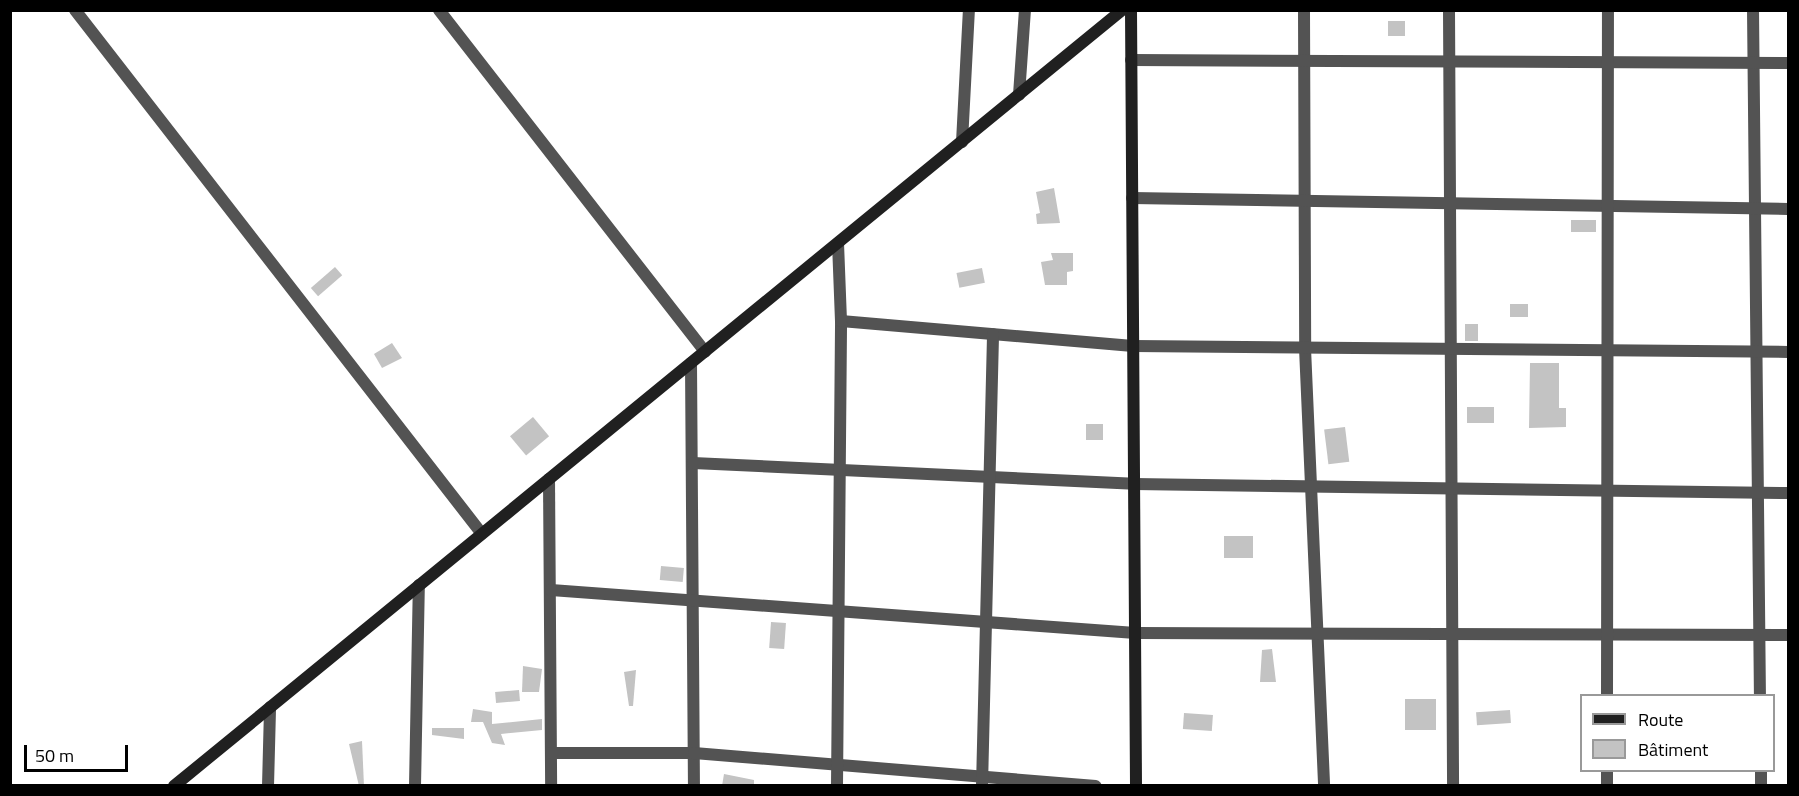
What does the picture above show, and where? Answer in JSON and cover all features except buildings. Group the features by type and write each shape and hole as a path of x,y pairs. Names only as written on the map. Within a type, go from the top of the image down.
{"street":[{"path":"75,10 482,534"},
{"path":"438,10 705,352"},
{"path":"962,142 969,10"},
{"path":"1019,95 1025,10"},
{"path":"174,786 1122,10"},
{"path":"1131,10 1136,786"},
{"path":"1304,10 1305,348 1323,786"},
{"path":"1449,10 1453,786"},
{"path":"1607,694 1608,10"},
{"path":"1753,10 1760,694"},
{"path":"1131,60 1788,63"},
{"path":"1132,198 1788,209"},
{"path":"837,786 841,321 838,243"},
{"path":"841,321 1133,346 1788,352"},
{"path":"982,781 993,334"},
{"path":"692,363 694,786"},
{"path":"693,463 1134,484 1788,494"},
{"path":"549,479 551,786"},
{"path":"415,786 419,585"},
{"path":"551,590 1135,633 1788,635"},
{"path":"268,786 270,707"},
{"path":"551,753 694,753 837,765 982,781 1096,786"}]}
